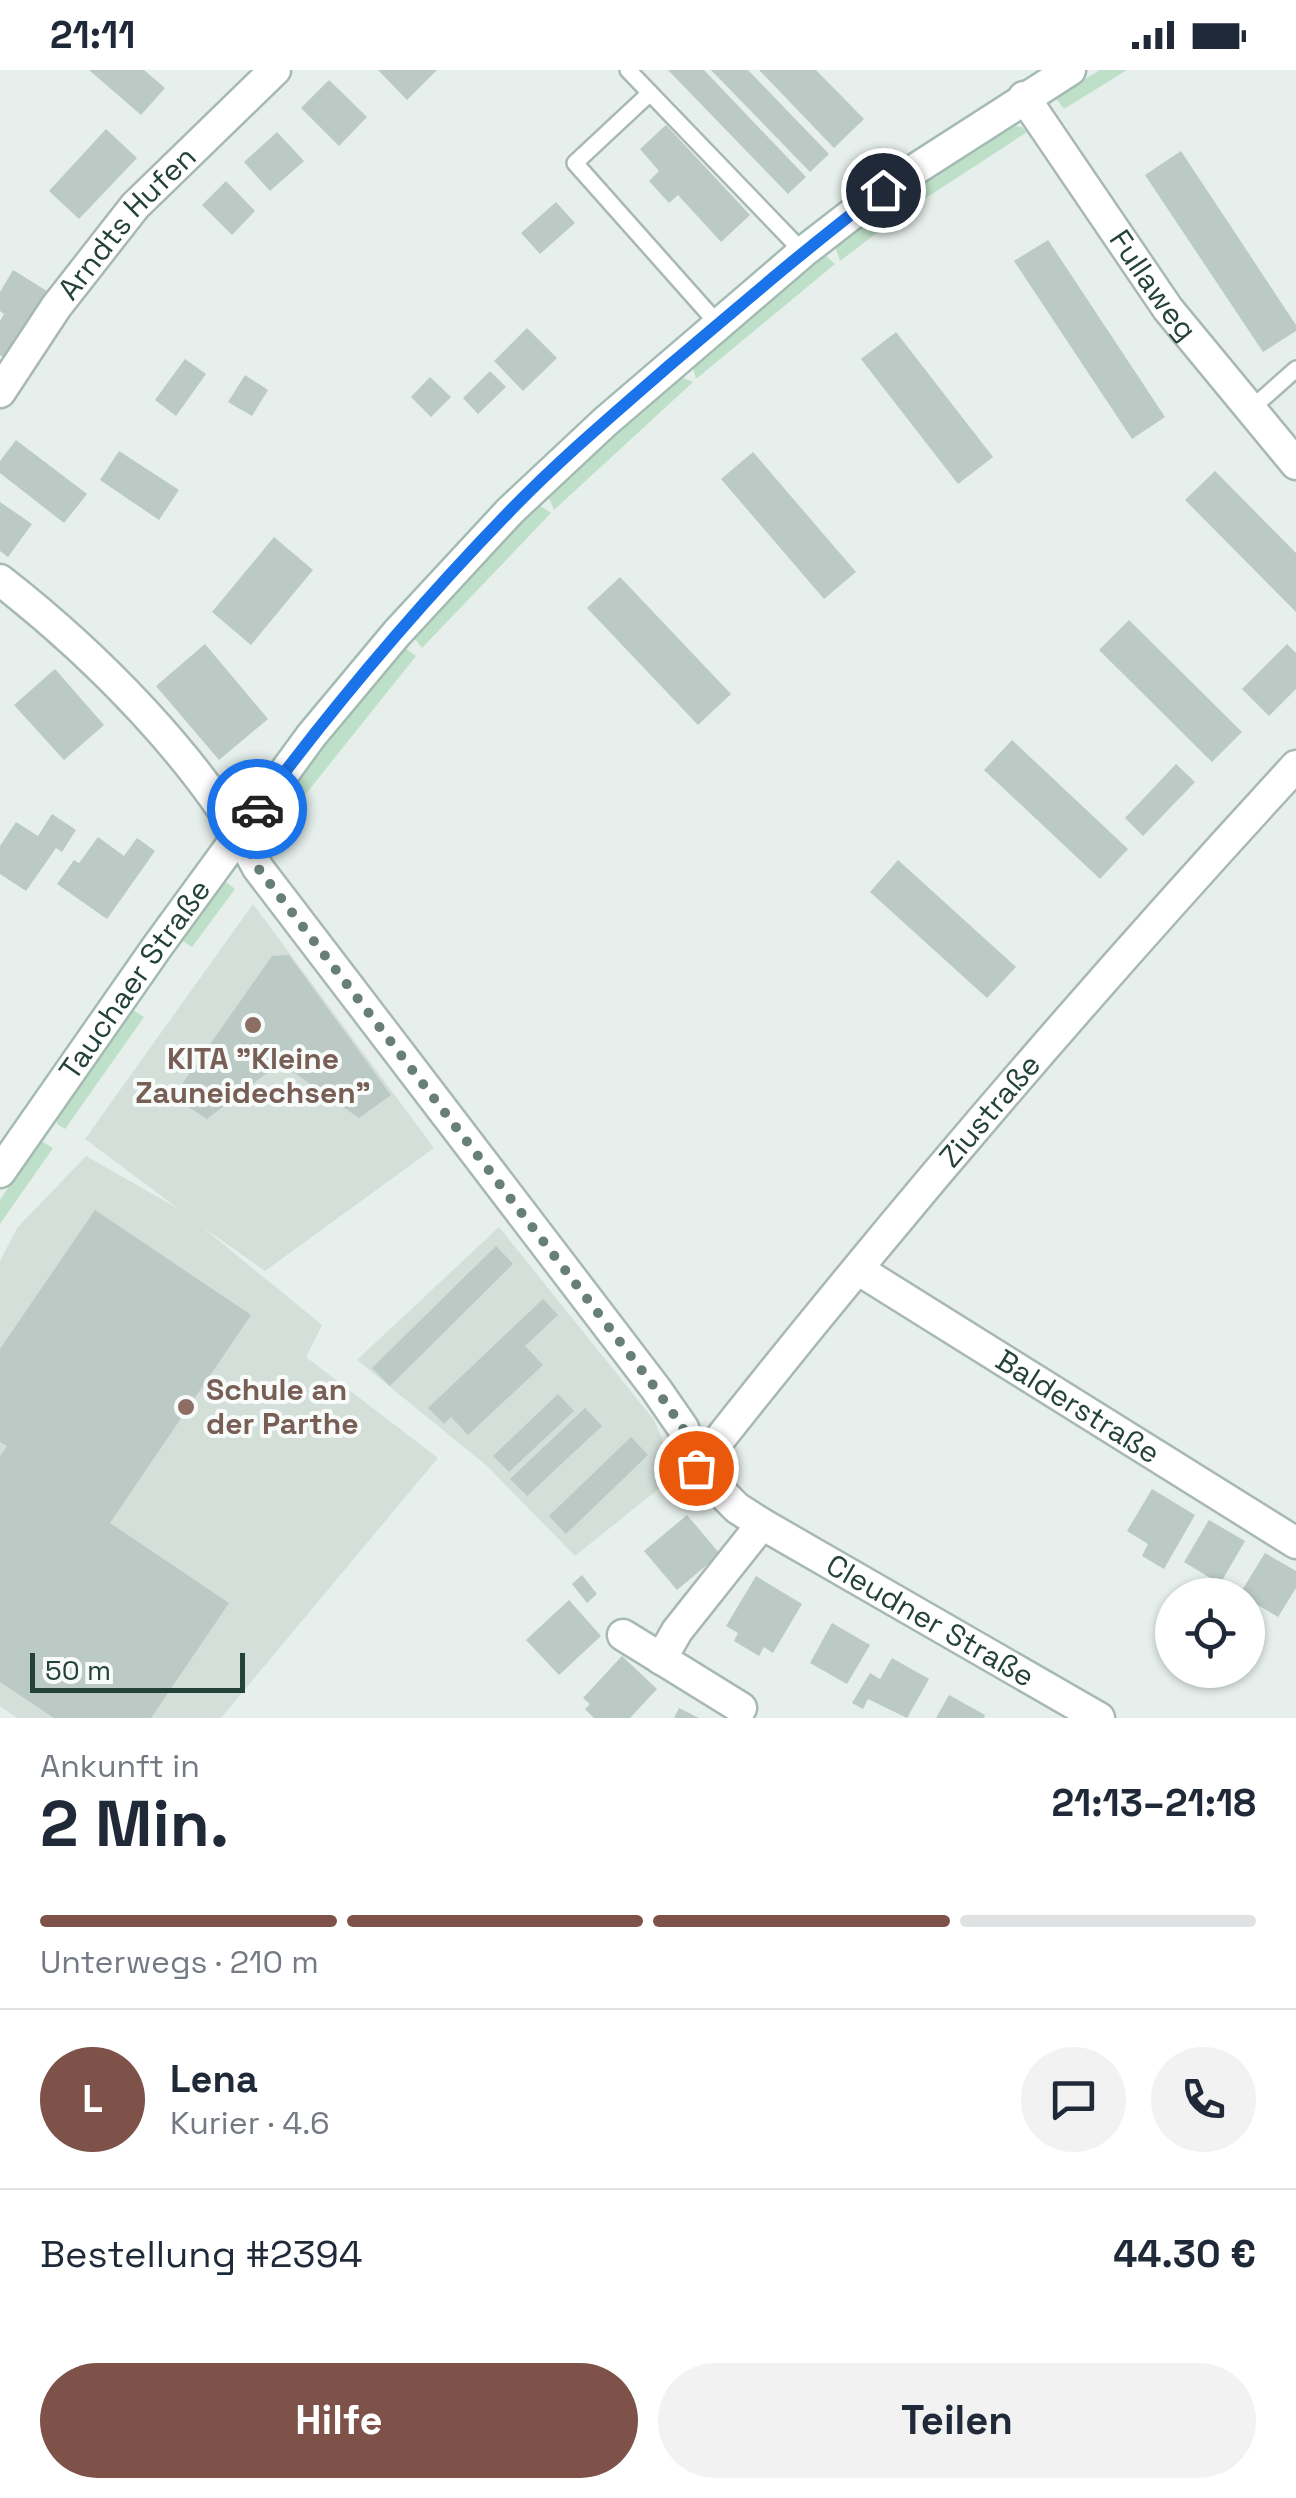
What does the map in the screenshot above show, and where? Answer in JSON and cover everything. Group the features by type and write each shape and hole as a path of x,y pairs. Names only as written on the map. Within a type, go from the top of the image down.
{"street":[{"name":"Arndts Hufen","path":"0,392 56,307 135,206 275,70"},
{"name":"Tauchaer Straße","path":"0,1172 310,736 397,633 510,511 605,422 802,252 883,190 1070,70"},
{"name":"Fullaweg","path":"1024,97 1168,309 1296,464"},
{"name":"Cleudner Straße","path":"0,580 58,626 121,687 239,832 258,868 656,1389 683,1428 696,1468 737,1508 762,1524 1099,1718"},
{"name":"Ziustraße","path":"696,1468 776,1366 1121,956 1296,766"},
{"name":"Balderstraße","path":"859,1270 1296,1543"},
{"path":"660,1660 677,1631 762,1524"},
{"path":"623,1634 741,1708"}],"lane":[{"path":"628,70 802,252"},
{"path":"650,93 574,163 718,324"},
{"path":"1251,409 1296,369"}],"shaded area":[{"name":"Schule an der Parthe","path":"253,904 434,1148 265,1271 200,1225 322,1325 306,1357 438,1458 221,1718 17,1718 0,1706 0,1261 17,1228 86,1156 179,1209 85,1139"},
{"path":"499,1227 654,1420 677,1474 575,1556 486,1465 357,1360"}],"green space":[{"path":"1100,70 1127,70 1064,109 1055,97"},
{"path":"1009,125 1027,132 906,211 840,261 835,246 899,197"},
{"path":"824,254 835,264 696,379 692,364"},
{"path":"678,376 693,382 554,510 548,495"},
{"path":"539,505 551,513 422,648 414,638"},
{"path":"404,647 416,656 269,840 267,823 272,813"},
{"path":"226,882 235,889 192,947 180,939 219,884"},
{"path":"133,1010 144,1017 65,1129 57,1124 56,1117"},
{"path":"43,1142 53,1148 0,1224 0,1200 37,1144"}],"building":[{"path":"89,70 144,70 165,88 141,115"},
{"path":"378,70 437,70 407,100"},
{"path":"668,70 704,70 806,177 788,194"},
{"path":"711,70 748,70 829,154 810,172"},
{"path":"759,70 816,70 864,119 834,148"},
{"path":"329,80 367,117 339,146 301,108"},
{"path":"666,125 750,215 721,242 678,195 669,203 649,181 659,171 640,149"},
{"path":"106,129 137,158 79,219 49,191"},
{"path":"277,132 304,161 270,191 244,162"},
{"path":"1181,151 1296,325 1296,331 1263,352 1145,175"},
{"path":"226,181 255,211 232,235 202,205"},
{"path":"556,202 575,223 540,254 521,233"},
{"path":"1048,240 1165,417 1132,439 1014,261"},
{"path":"13,270 47,291 5,358 0,355 0,321 4,314 0,311 0,292"},
{"path":"527,328 557,358 523,391 494,361"},
{"path":"896,332 993,457 958,484 861,359"},
{"path":"185,359 206,374 176,416 155,400"},
{"path":"490,371 506,387 478,414 463,398"},
{"path":"245,375 268,390 252,416 228,402"},
{"path":"430,377 451,397 431,417 411,397"},
{"path":"16,440 87,494 64,523 0,473 0,461"},
{"path":"119,451 179,490 159,520 100,480"},
{"path":"753,452 856,572 824,599 721,479"},
{"path":"1215,471 1296,553 1296,612 1185,500"},
{"path":"0,502 32,524 8,557 0,551"},
{"path":"274,537 313,570 251,645 212,612"},
{"path":"620,577 731,694 698,725 587,608"},
{"path":"1129,620 1242,732 1212,762 1099,650"},
{"path":"205,644 268,719 219,760 156,686"},
{"path":"1287,644 1296,653 1296,689 1269,716 1242,689"},
{"path":"55,669 104,725 64,760 14,705"},
{"path":"1012,740 1128,849 1100,879 984,770"},
{"path":"1176,764 1195,782 1143,836 1125,818"},
{"path":"52,814 76,830 62,852 56,848 26,891 0,874 0,846 16,822 38,836"},
{"path":"98,837 124,856 137,838 155,851 107,919 57,884"},
{"path":"898,860 1016,967 987,998 870,892"},
{"path":"289,955 391,1095 359,1118 280,1063 207,1119 173,1097 272,956"},
{"name":"Schule an der Parthe","path":"95,1210 251,1315 110,1523 229,1603 151,1718 54,1718 0,1682 0,1456 7,1446 0,1442 0,1349"},
{"path":"496,1246 513,1264 390,1386 372,1368"},
{"path":"543,1299 558,1315 525,1346 543,1365 468,1435 451,1417 444,1424 428,1408"},
{"path":"558,1394 574,1411 509,1472 493,1456"},
{"path":"585,1408 602,1426 527,1496 510,1479"},
{"path":"631,1437 648,1455 566,1534 549,1516"},
{"path":"1152,1489 1195,1515 1164,1569 1142,1556 1148,1544 1127,1531"},
{"path":"687,1515 720,1554 677,1590 644,1551"},
{"path":"1209,1520 1245,1541 1223,1578 1210,1578 1184,1562"},
{"path":"1265,1553 1296,1571 1296,1588 1278,1617 1265,1609 1265,1578 1250,1578"},
{"path":"582,1575 597,1594 587,1603 572,1584"},
{"path":"756,1576 802,1604 773,1653 764,1647 759,1656 734,1641 738,1633 726,1626"},
{"path":"569,1600 601,1636 559,1675 526,1640"},
{"path":"832,1623 870,1645 847,1684 810,1663"},
{"path":"622,1656 657,1689 630,1718 594,1718 585,1709 590,1704 583,1698"},
{"path":"892,1658 929,1679 907,1718 868,1699 863,1709 852,1703 870,1673 880,1679"},
{"path":"949,1695 985,1715 984,1718 936,1718"},
{"path":"679,1708 699,1718 674,1718"}],"way so far":[{"path":"257,809 239,832 258,868 656,1389 683,1428 696,1468"}],"place":[{"name":"KITA \"Kleine Zauneidechsen\"","path":"253,1025"},
{"name":"Schule an der Parthe","path":"186,1407"}],"route":[{"path":"257,809 310,736 397,633 510,511 718,324 883,190"}]}
